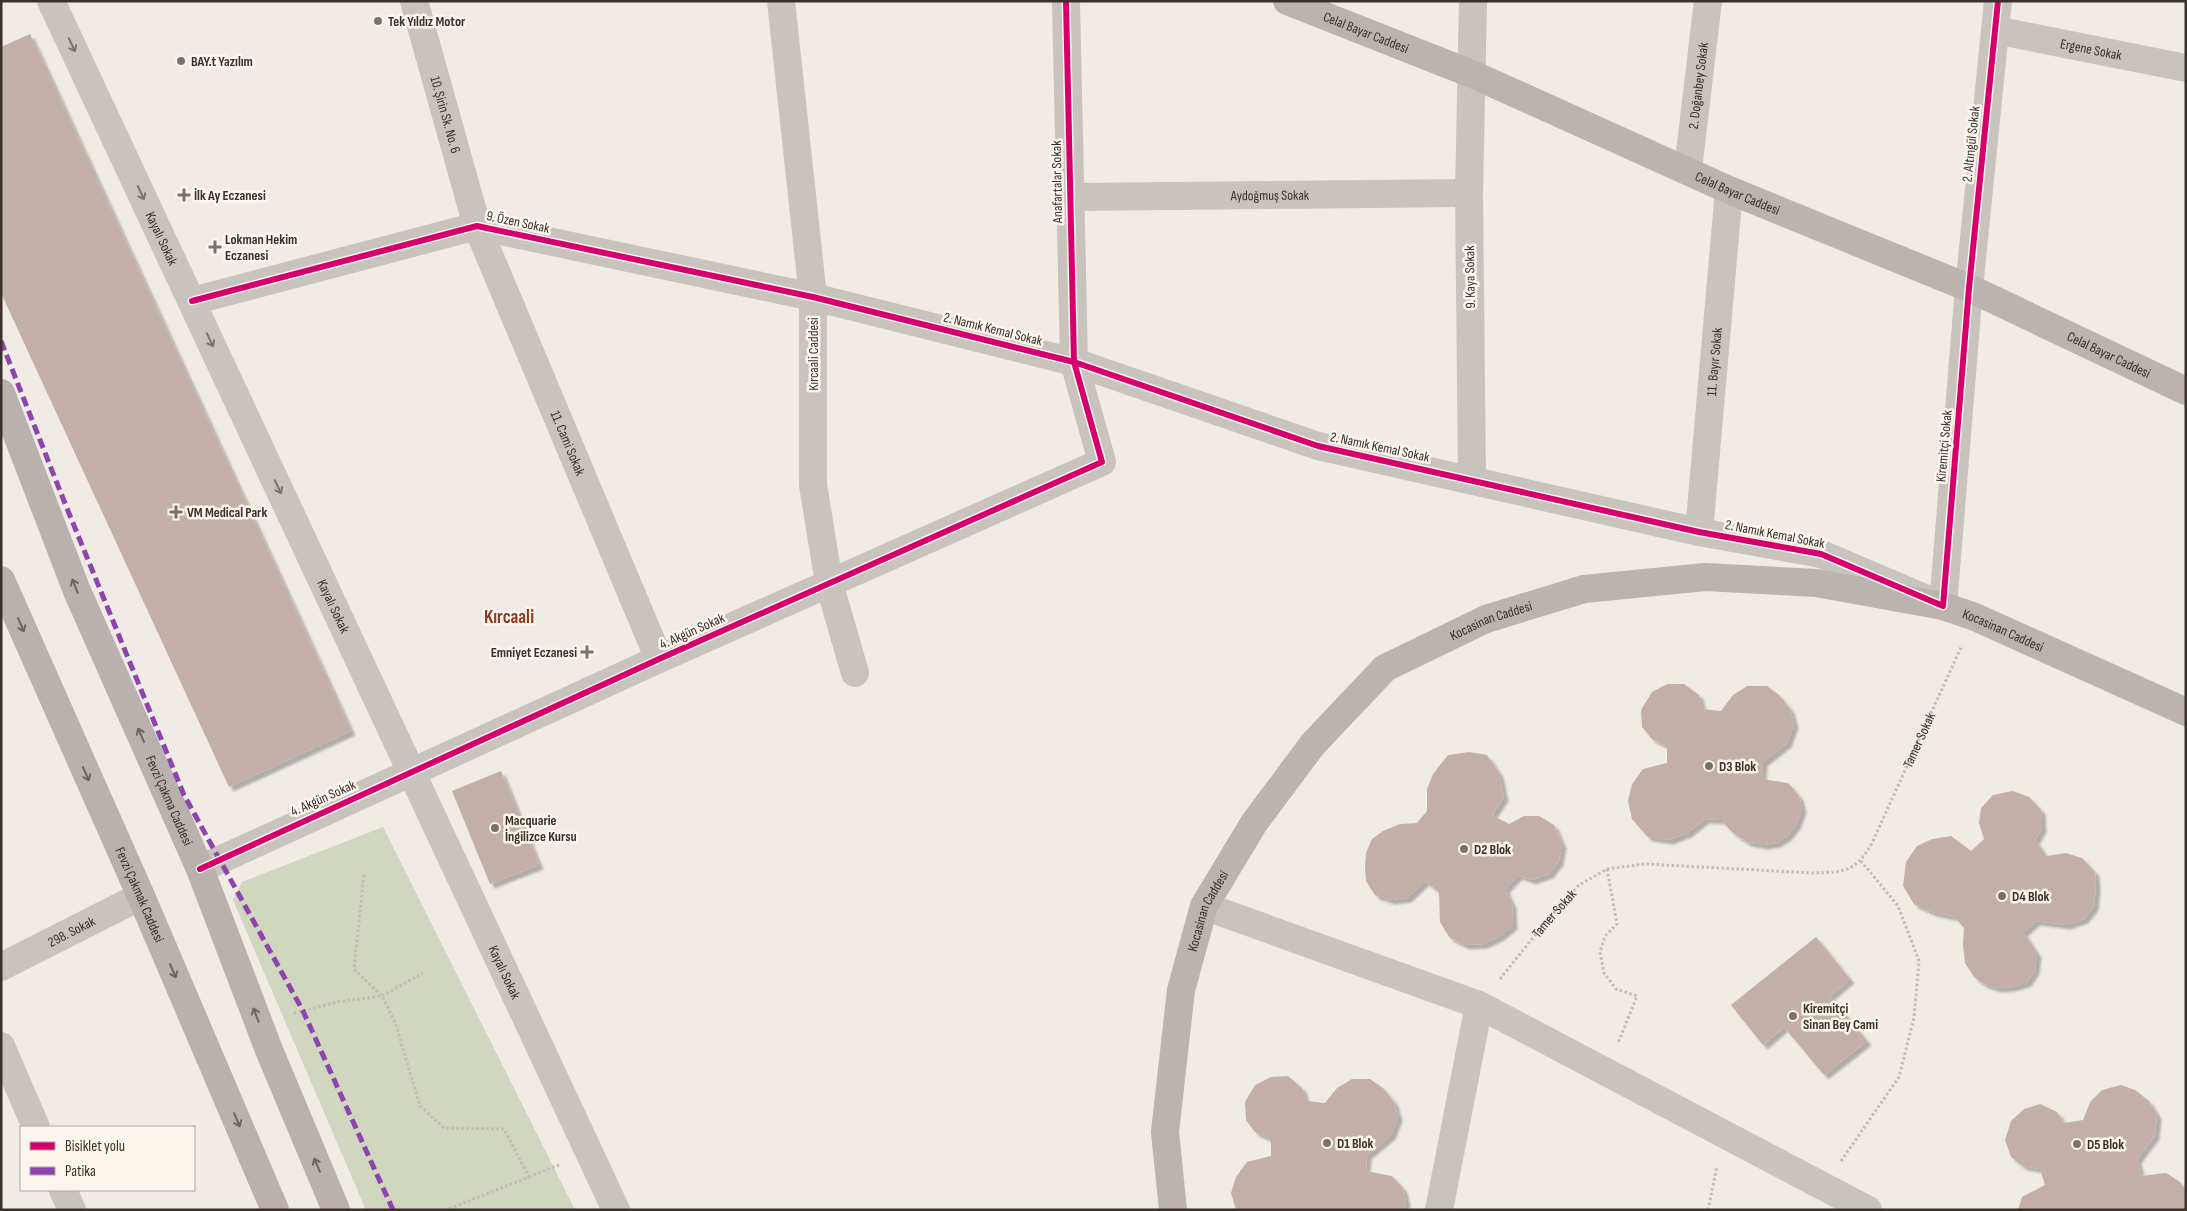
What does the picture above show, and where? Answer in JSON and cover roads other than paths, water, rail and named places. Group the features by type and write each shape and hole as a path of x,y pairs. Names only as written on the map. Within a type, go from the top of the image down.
{"main road":[{"name":"Fevzi Çakma Caddesi","path":"1,393 76,591 200,868 269,1050 336,1210"},
{"name":"Fevzi Çakmak Caddesi","path":"1,580 141,896 275,1210"}],"street":[{"name":"Kayalı Sokak","path":"51,1 616,1210"},
{"name":"10. Şirin Sk. No. 6","path":"414,1 477,226"},
{"name":"Kırcaali Caddesi","path":"781,1 813,297 813,485 829,583 855,673"},
{"name":"Anafartalar Sokak","path":"1066,1 1074,362"},
{"name":"Celal Bayar Caddesi","path":"1287,1 1472,74 1688,169 1729,190 1969,288 2186,391"},
{"name":"9. Kaya Sokak","path":"1472,480 1469,193 1473,1"},
{"name":"2. Doğanbey Sokak","path":"1688,169 1708,1"},
{"name":"2. Altıngül Sokak","path":"1969,288 1998,1"},
{"name":"Ergene Sokak","path":"1995,30 2186,68"},
{"name":"11. Bayır Sokak","path":"1699,532 1729,190"},
{"name":"Aydoğmuş Sokak","path":"1070,198 1469,193"},
{"name":"9. Özen Sokak","path":"192,301 477,226 813,297"},
{"name":"11. Cami Sokak","path":"477,226 658,659"},
{"name":"Kiremitçi Sokak","path":"1943,606 1969,288"},
{"name":"2. Namık Kemal Sokak","path":"813,297 1074,362 1318,446 1699,532 1821,554 1943,606"},
{"name":"4. Akgün Sokak","path":"200,868 658,659 1102,462 1074,362"},
{"name":"Kocasinan Caddesi","path":"1173,1210 1165,1132 1181,990 1204,906 1254,823 1313,744 1385,668 1486,619 1584,589 1705,577 1816,583 1943,606 1975,618 2186,712"},
{"name":"298. Sokak","path":"1,967 141,896"},
{"path":"1204,906 1479,1005 1868,1210"},
{"path":"1439,1210 1479,1005"},
{"path":"1,1046 36,1126"},
{"path":"64,1191 72,1210"}],"place":[{"name":"Tek Yıldız Motor","path":"378,21"},
{"name":"BAY.t Yazılım","path":"181,61"},
{"name":"İlk Ay Eczanesi","path":"184,195"},
{"name":"Lokman Hekim Eczanesi","path":"215,247"},
{"name":"VM Medical Park","path":"176,512"},
{"name":"Emniyet Eczanesi","path":"587,652"},
{"name":"D3 Blok","path":"1709,766"},
{"name":"Macquarie İngilizce Kursu","path":"495,828"},
{"name":"D2 Blok","path":"1464,849"},
{"name":"D4 Blok","path":"2002,896"},
{"name":"Kiremitçi Sinan Bey Cami","path":"1793,1016"},
{"name":"D1 Blok","path":"1327,1143"},
{"name":"D5 Blok","path":"2077,1144"}],"district":[{"name":"Kırcaali","path":"509,617"}]}
